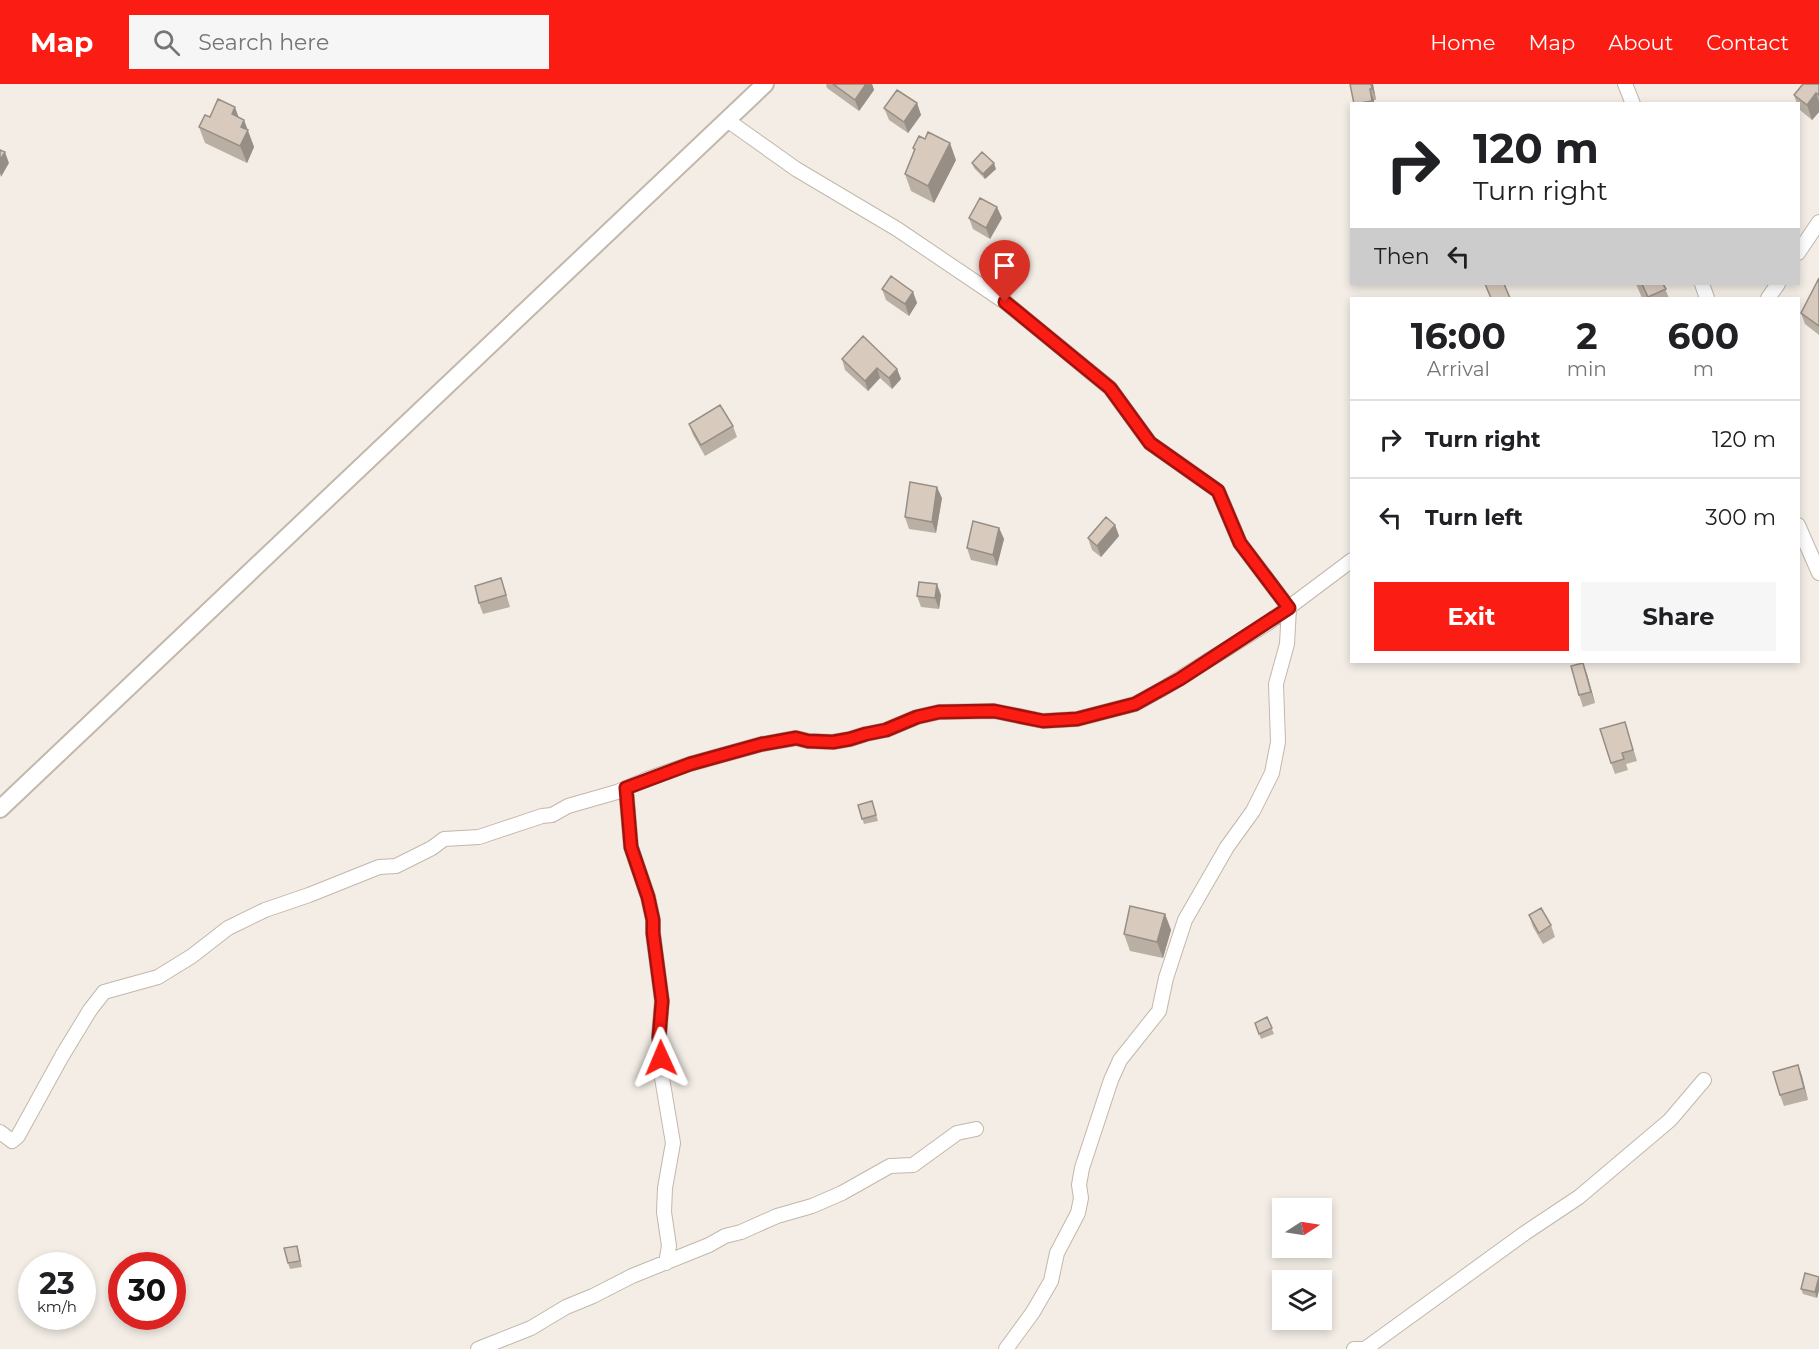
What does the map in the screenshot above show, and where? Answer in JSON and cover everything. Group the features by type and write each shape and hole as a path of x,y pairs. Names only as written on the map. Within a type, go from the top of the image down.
{"street":[{"path":"0,809 765,84"},
{"path":"1625,84 1631,102"},
{"path":"727,120 796,169 897,229 1005,302 1110,388 1150,443 1218,491 1240,543 1289,608 1287,644 1276,684 1278,742 1272,774 1253,812 1227,847 1185,920 1166,978 1159,1011 1120,1060 1111,1080 1082,1168 1078,1214 1057,1253 1051,1281 1033,1312 1006,1349"},
{"path":"1800,250 1819,222"},
{"path":"1800,530 1819,573"},
{"path":"0,1132 12,1141 18,1136 62,1056 90,1010 104,992 158,977 192,956 228,928 265,910 379,867 396,867 444,839 478,837 552,815 568,806 626,788 690,764 762,744 796,738 833,742 850,739 886,730 917,717 939,712 994,711 1043,721 1077,719 1135,704 1172,684 1289,608 1350,562"},
{"path":"626,788 631,847 648,897 653,920 662,1001 659,1037 661,1072 673,1143 665,1188 664,1212 669,1246 666,1263"},
{"path":"1354,1349 1365,1348 1525,1233 1580,1197 1671,1120 1704,1080"},
{"path":"478,1349 531,1328 566,1307 725,1236 821,1202 890,1166 913,1165 957,1132 975,1129"}],"building":[{"path":"833,84 866,84 855,100"},
{"path":"1350,84 1371,84 1372,101 1354,102"},
{"path":"1803,84 1819,84 1819,95 1816,93 1807,105 1794,95"},
{"path":"897,90 917,103 904,122 884,108"},
{"path":"218,99 235,107 232,114 244,120 241,127 248,130 240,146 199,127 205,115 210,117"},
{"path":"928,132 950,143 928,186 905,174 919,136 925,139"},
{"path":"0,150 5,152 0,160"},
{"path":"982,152 994,163 983,174 972,163"},
{"path":"980,198 997,207 986,228 969,218"},
{"path":"891,276 913,292 905,304 882,289"},
{"path":"1819,278 1819,326 1801,313"},
{"path":"1485,285 1504,285 1510,297 1491,297"},
{"path":"1642,285 1664,285 1666,289 1648,297"},
{"path":"863,336 897,369 889,378 877,368 865,381 842,359"},
{"path":"720,405 733,426 701,445 689,424"},
{"path":"910,482 937,487 932,522 905,517"},
{"path":"1106,517 1115,525 1097,546 1088,538"},
{"path":"973,521 999,528 993,555 967,548"},
{"path":"501,578 506,595 479,603 475,586"},
{"path":"919,582 937,584 935,598 917,596"},
{"path":"1583,663 1591,692 1579,695 1571,666"},
{"path":"1625,722 1633,750 1622,753 1624,759 1611,763 1600,729"},
{"path":"872,801 876,815 862,819 858,805"},
{"path":"1130,906 1165,914 1157,942 1124,934"},
{"path":"1541,908 1551,925 1539,933 1529,915"},
{"path":"1267,1017 1272,1028 1259,1034 1255,1023"},
{"path":"1798,1065 1804,1088 1780,1095 1773,1072"},
{"path":"297,1246 300,1261 288,1263 284,1248"},
{"path":"1805,1273 1819,1277 1815,1292 1801,1289"}],"route":[{"path":"661,1058 659,1037 662,1001 653,920 648,897 631,847 626,788 690,764 762,744 796,738 833,742 850,739 886,730 917,717 939,712 994,711 1043,721 1077,719 1135,704 1180,679 1289,608 1240,543 1218,491 1150,443 1110,388 1005,302"}]}
